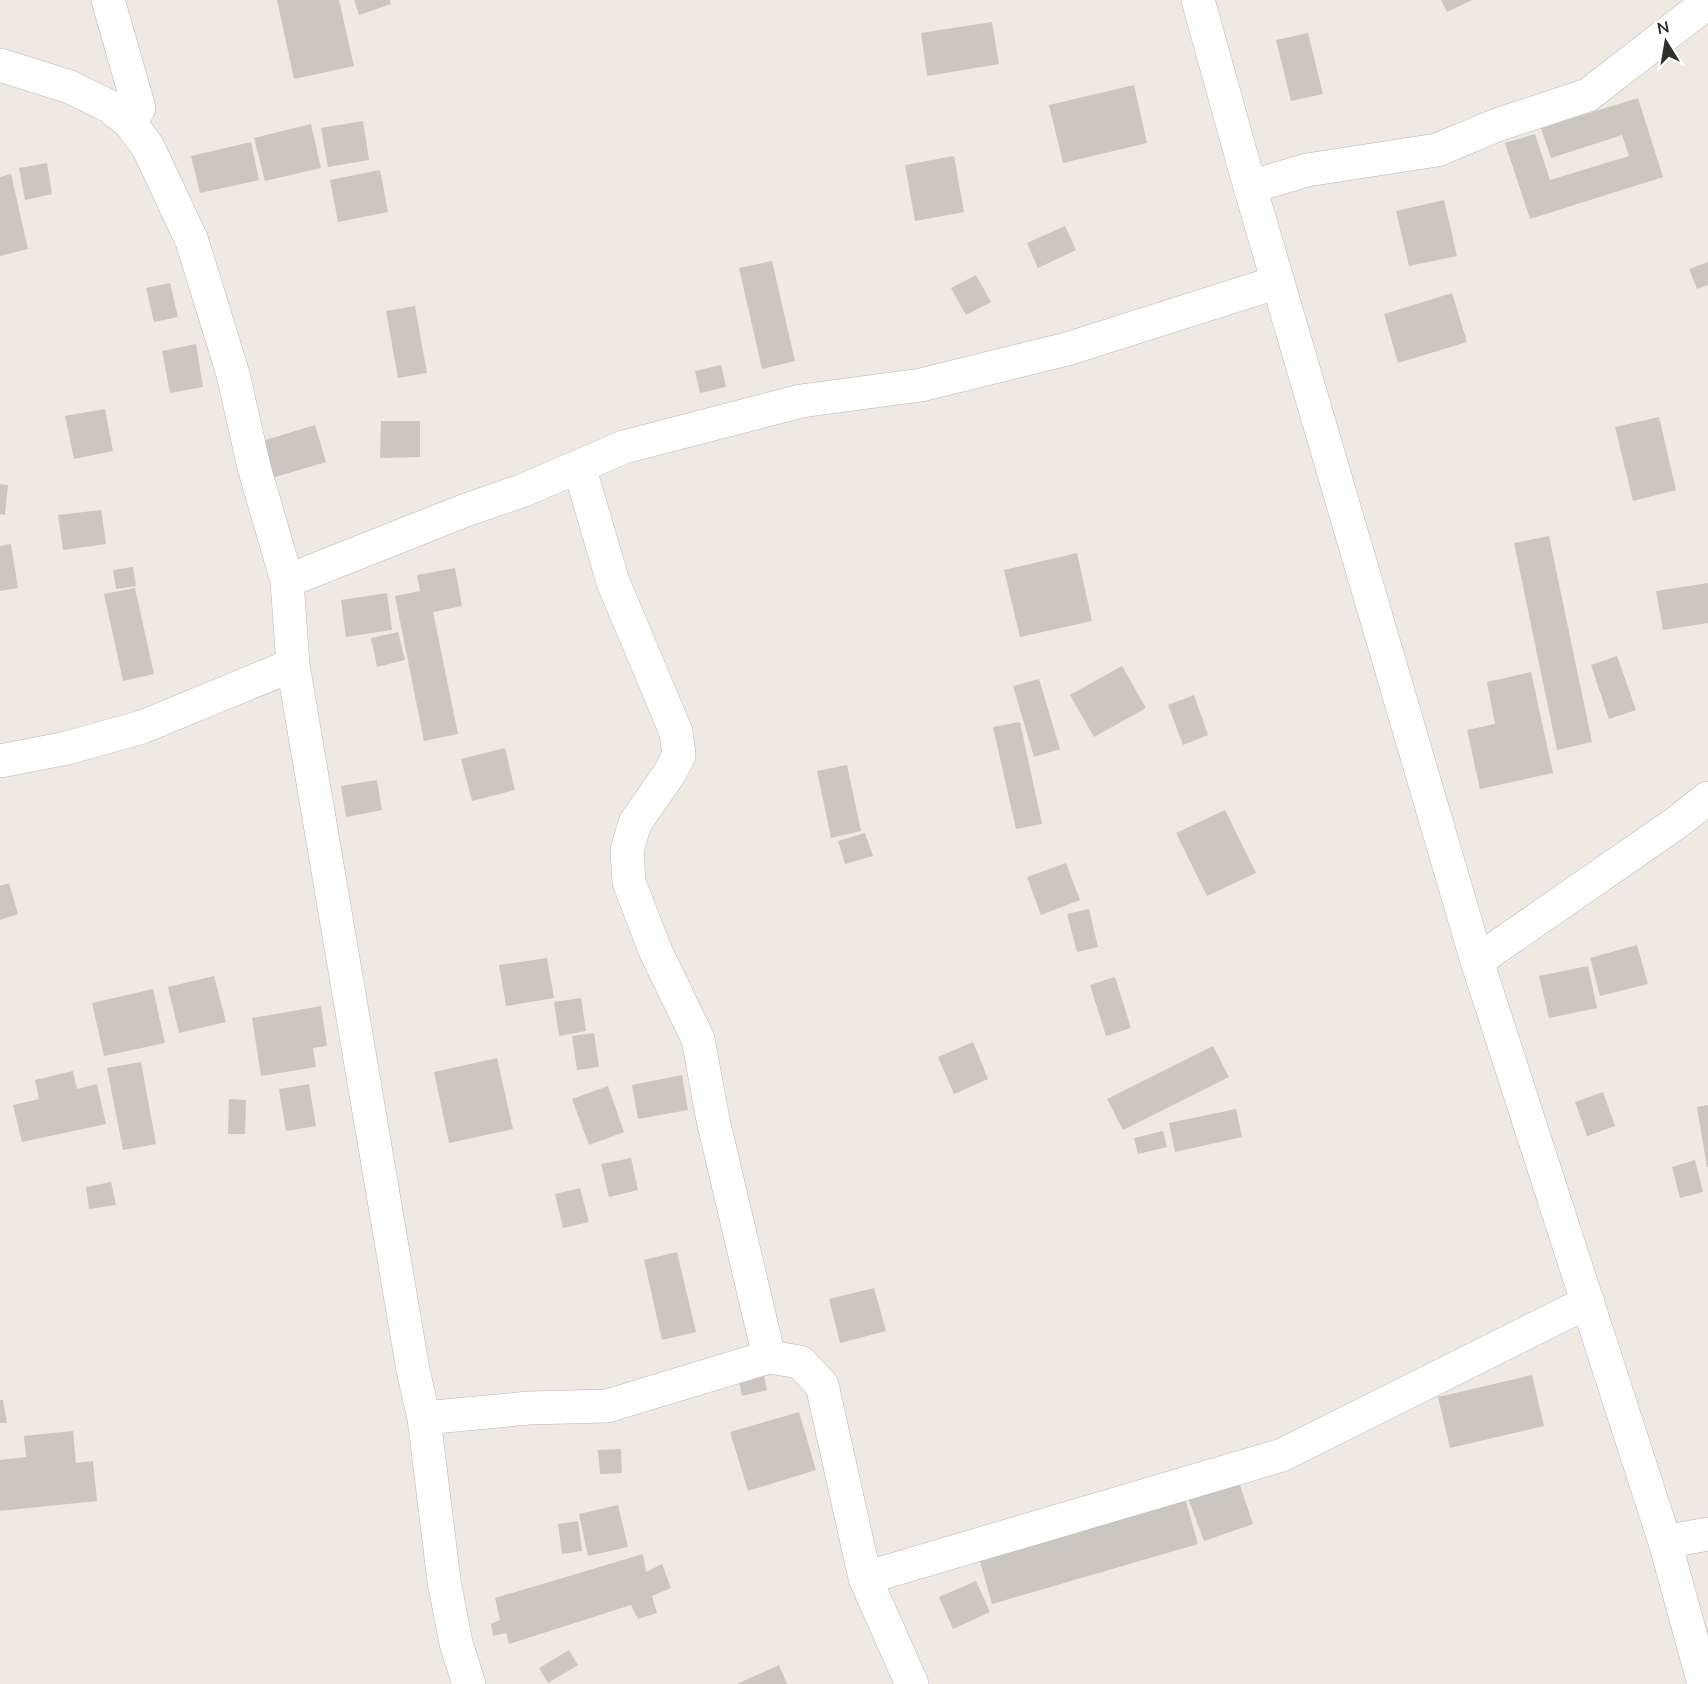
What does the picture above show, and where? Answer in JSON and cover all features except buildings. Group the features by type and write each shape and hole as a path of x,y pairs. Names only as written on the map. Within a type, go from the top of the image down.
{"street":[{"path":"108,0 139,108 130,123"},
{"path":"1198,0 1250,187 1477,961 1665,1542 1704,1684"},
{"path":"1250,187 1307,170 1437,150 1497,125 1588,95 1708,2"},
{"path":"0,65 70,87 109,106 130,123 148,147 192,241 233,374 254,467 287,581 293,665 413,1370 424,1418 444,1581 456,1643 469,1684"},
{"path":"287,581 466,510 524,490 624,447 801,401 921,385 1067,349 1278,282"},
{"path":"579,466 613,582 676,732 679,755 671,771 635,823 627,850 629,882 655,950 698,1039 713,1120 769,1357"},
{"path":"0,761 67,748 142,727 293,665"},
{"path":"1477,961 1676,823 1708,798"},
{"path":"865,1578 1282,1455 1588,1302"},
{"path":"424,1418 529,1408 607,1406 769,1357 800,1362 822,1384 865,1578 912,1684"},
{"path":"1665,1542 1708,1534"}]}
